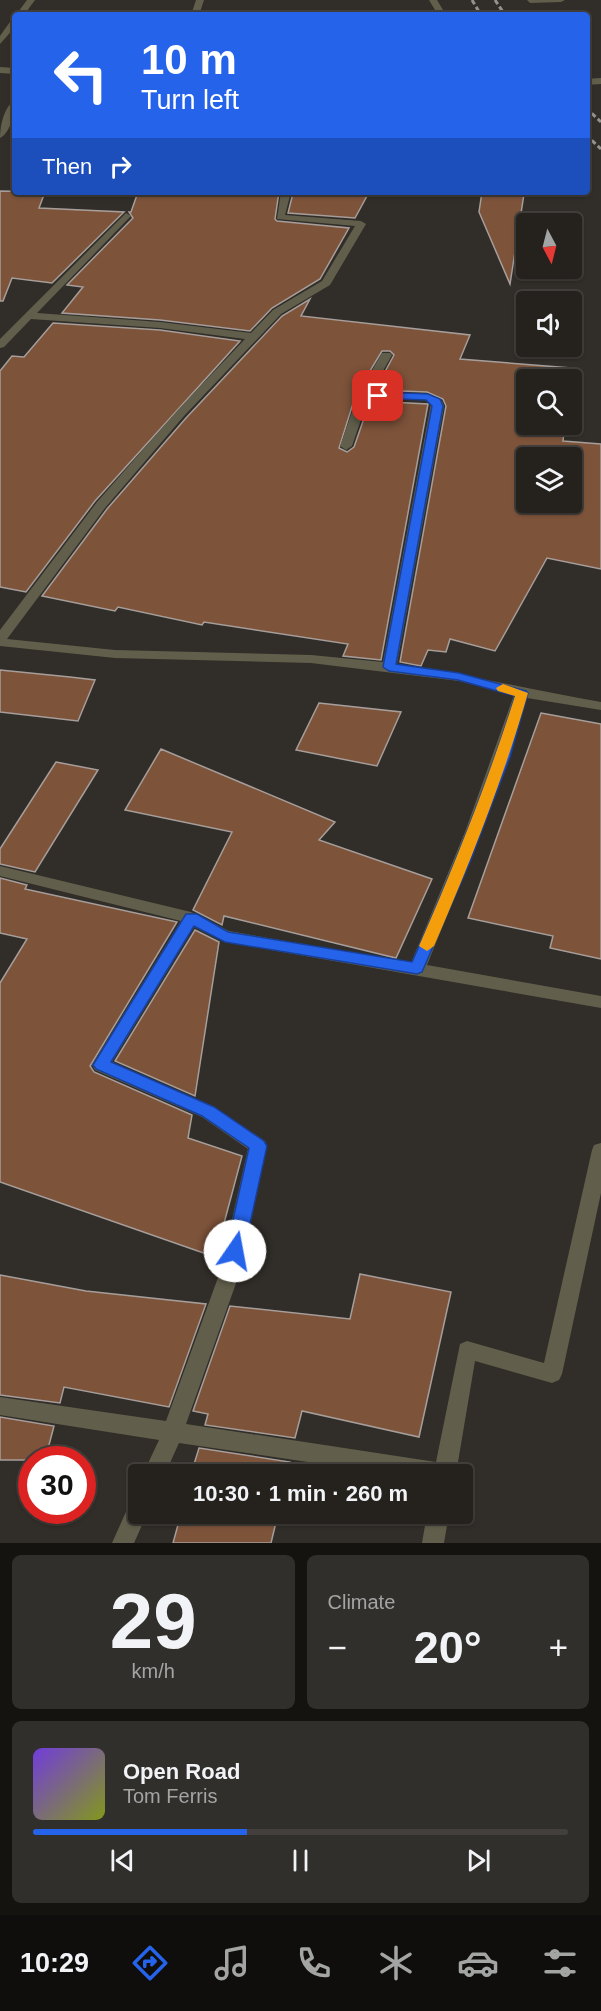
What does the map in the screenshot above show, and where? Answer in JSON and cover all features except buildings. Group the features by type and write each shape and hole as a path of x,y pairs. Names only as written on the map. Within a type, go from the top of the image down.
{"street":[{"path":"530,1 561,0"},
{"path":"0,42 12,25"},
{"path":"0,135 12,109"},
{"path":"285,195 280,217 361,224 326,283 277,312 180,414 101,505 0,640 115,654 311,659 389,667 459,676 522,693 601,706"},
{"path":"0,345 126,216"},
{"path":"30,316 160,325 253,337"},
{"path":"346,446 364,395 386,355"},
{"path":"364,395 428,397 436,401 438,406 389,667"},
{"path":"417,968 463,862 503,757 522,693"},
{"path":"0,871 191,918 225,936 601,1002"},
{"path":"158,1464 172,1434 230,1272 258,1146 208,1112 101,1065 191,918"},
{"path":"447,1464 467,1350 552,1374 601,1150"},
{"path":"0,1406 377,1464"},
{"path":"123,1543 132,1524"},
{"path":"433,1543 436,1524"}],"railway":[{"path":"472,0 479,12"},
{"path":"495,0 503,12"},
{"path":"590,112 601,122"},
{"path":"590,139 601,149"}],"slow traffic":[{"path":"427,946 463,862 503,757 522,693 503,688"}],"route":[{"path":"235,1251 258,1146 208,1112 101,1065 191,918 225,936 417,968 463,862 503,757 522,693 459,676 389,667 438,406 436,401 428,397 378,396"}]}
